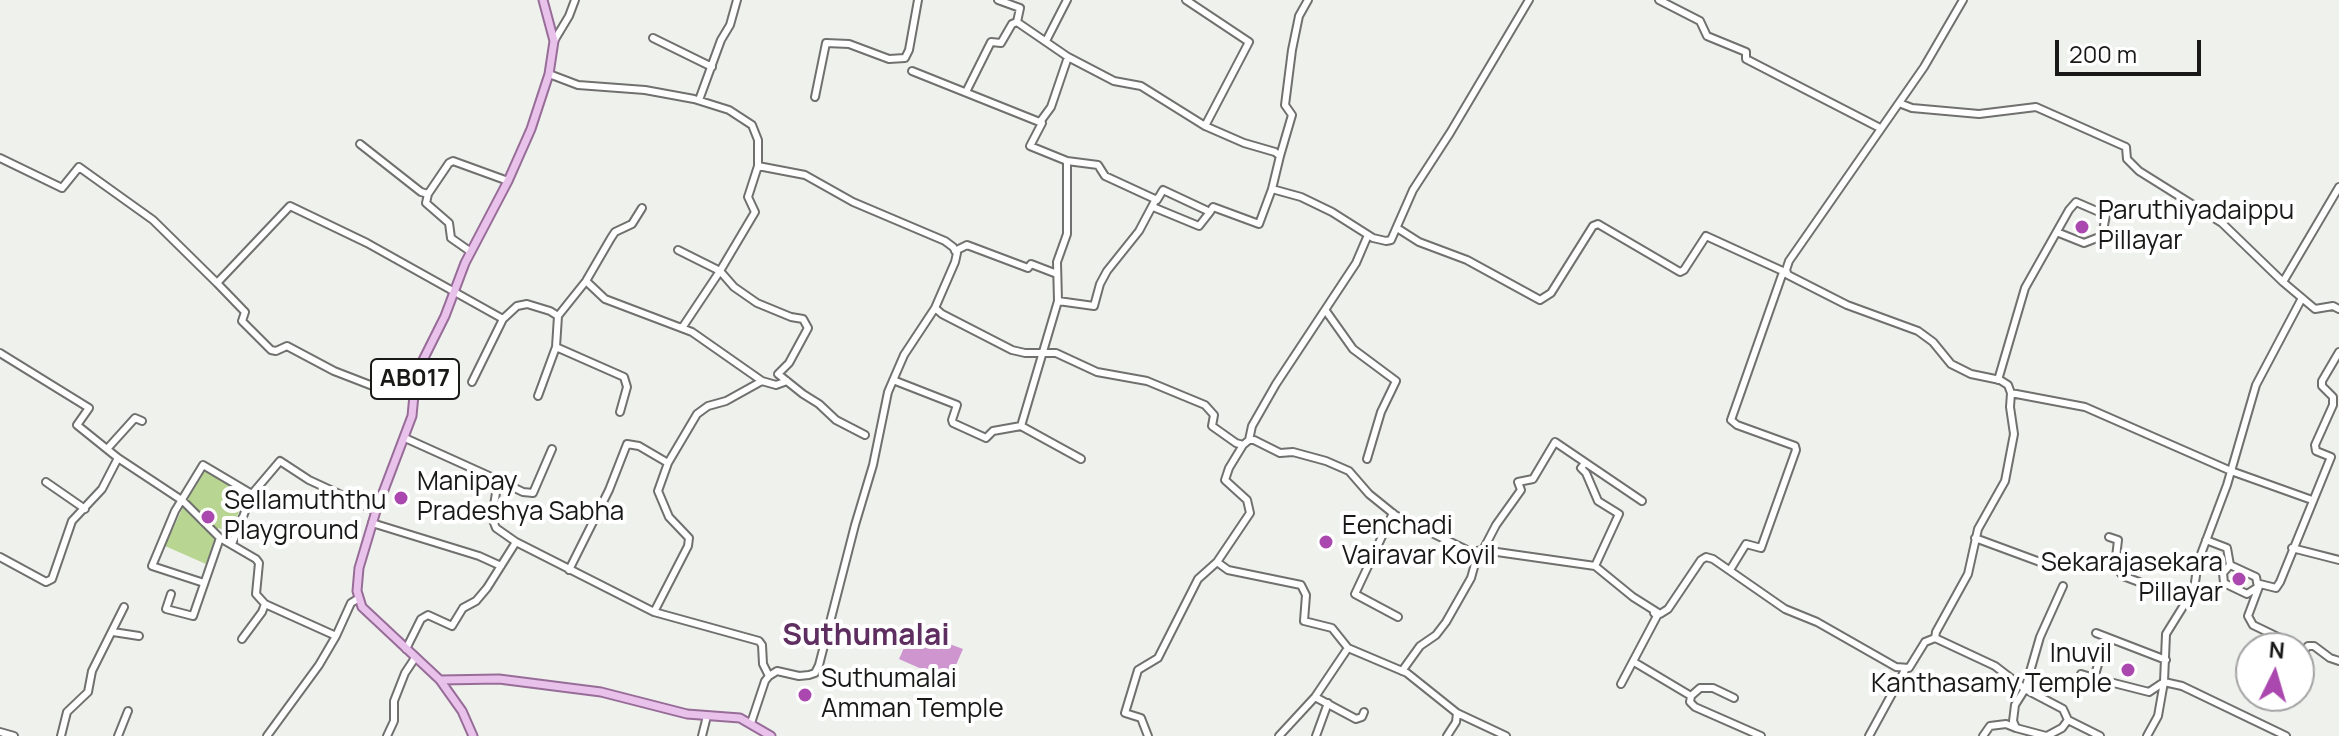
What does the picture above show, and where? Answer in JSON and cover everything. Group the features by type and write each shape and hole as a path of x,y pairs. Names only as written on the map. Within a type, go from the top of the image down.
{"main road":[{"name":"AB017","path":"359,598 359,568 376,511 412,416 416,374 445,316 471,252 508,181 531,129 549,74 554,41 543,0"},
{"path":"359,598 362,607 440,680 462,711 473,736"},
{"path":"440,680 499,679 601,692 687,714 729,716 751,723 771,736"}],"street":[{"path":"554,41 575,0"},
{"path":"699,100 737,0"},
{"path":"815,97 826,43 849,44 889,59 905,58 918,0"},
{"path":"998,0 1021,4 1017,22"},
{"path":"1046,41 1067,0"},
{"path":"1186,0 1249,42 1205,126"},
{"path":"1153,207 1199,226 1213,207 1259,224 1292,115 1285,105 1292,50 1299,16 1308,0"},
{"path":"1272,189 1301,197 1368,235 1391,240 1413,190 1529,0"},
{"path":"1659,0 1700,21 1707,36 1746,52 1746,59 1880,128"},
{"path":"1787,273 1789,261 1899,103 1963,0"},
{"path":"1017,22 1068,57 1114,81 1141,86 1205,126 1280,156"},
{"path":"966,92 991,42 1001,43 1012,24 1017,22"},
{"path":"653,38 712,67"},
{"path":"1068,57 1051,107 1040,122 1030,146 1067,161 1098,165 1105,176 1156,199"},
{"path":"912,71 1040,122"},
{"path":"549,74 591,88 645,90 699,100 729,110 752,125 758,140 758,166 748,197 755,212 728,261 682,328"},
{"path":"1899,103 1912,108 1979,114 2036,107 2113,140 2126,147 2127,159 2139,171 2222,223 2315,309 2333,306 2339,309"},
{"path":"360,144 387,168 428,194"},
{"path":"0,158 62,188 79,167 153,220 245,312 242,321 271,350 287,346 334,371 396,395 414,386"},
{"path":"471,252 451,238 451,226 426,203 428,194 453,161 508,181"},
{"path":"1021,426 1058,301 1057,262 1067,234 1067,161"},
{"path":"751,723 769,676 777,671 809,675 815,673 819,665 893,380 904,355 935,308 955,262 955,251 945,241 853,202 818,180 758,166"},
{"path":"2283,282 2339,187"},
{"path":"1058,301 1094,306 1107,271 1139,231 1163,190 1210,212"},
{"path":"1998,380 2025,288 2059,233 2069,210 2076,202 2106,215 2102,236 2084,243 2059,233"},
{"path":"217,283 290,206 367,243 503,319"},
{"path":"538,396 556,347 558,316 586,281 615,232 632,224 642,208"},
{"path":"1397,228 1419,242 1467,260 1540,300 1551,293 1593,226 1598,224 1680,272 1706,236 1847,305 1918,331 1933,342 1951,364 1971,374 2008,385 2014,434 2005,481 1985,514 1975,538 1968,574 1935,638"},
{"path":"1148,736 1141,718 1125,713 1138,670 1158,658 1198,579 1217,562 1250,513 1247,500 1225,480 1229,468 1246,443 1276,384 1356,263 1368,235"},
{"path":"955,251 967,245 1028,268 1031,264 1057,274"},
{"path":"678,250 720,271 734,287 757,303 803,319 808,328 789,363 778,374 836,420 865,435"},
{"path":"1730,570 1746,544 1761,548 1796,450 1795,446 1731,420 1782,275 1787,273"},
{"path":"586,281 605,299 682,328 762,381 776,385 787,381"},
{"path":"2147,736 2158,716 2164,682 2166,634 2194,589 2198,562 2231,471 2256,385 2302,298"},
{"path":"472,382 503,319 517,306 527,304 558,316"},
{"path":"935,308 976,334 1012,350 1067,357 1110,376 1147,381 1205,405 1214,415 1212,426 1246,443 1280,453 1293,452 1349,471 1369,494 1393,513 1471,552 1595,566 1657,616 1621,684"},
{"path":"1326,311 1353,349 1396,381 1381,412 1367,459"},
{"path":"556,347 624,377 627,387 620,412"},
{"path":"2230,565 2223,573 2224,583 2247,594 2260,584 2276,588 2331,457 2316,451 2315,445 2333,405 2333,397 2322,386 2322,381 2339,352"},
{"path":"0,353 89,408 77,425 118,458 183,501 220,538 259,563 256,594 265,604 336,636"},
{"path":"893,380 957,405 953,423 986,438 993,431 1021,426 1081,459"},
{"path":"654,612 688,546 689,538 669,517 658,491 668,463 697,414 762,381"},
{"path":"2011,393 2085,407 2231,471 2312,500"},
{"path":"107,449 135,418 142,421"},
{"path":"405,438 523,492 533,493 552,449"},
{"path":"1402,671 1420,646 1436,635 1446,622 1471,578 1481,551 1521,490 1518,482 1533,479 1555,442 1642,501"},
{"path":"569,570 609,490 627,444 639,446 668,463"},
{"path":"0,557 46,582 52,579 72,521 112,473 118,458"},
{"path":"232,544 252,494 280,461 309,480 376,511"},
{"path":"1585,463 1581,468 1598,501 1619,514 1595,566"},
{"path":"204,583 152,566 175,511 203,465 252,494"},
{"path":"498,480 492,518 496,528 516,542 654,612 759,641 763,664 769,676"},
{"path":"46,482 85,509"},
{"path":"1393,513 1355,594 1398,617"},
{"path":"372,523 479,556 501,566"},
{"path":"2109,537 2118,540 2115,566 2123,576 2187,600"},
{"path":"171,594 166,609 193,616 220,538"},
{"path":"1975,538 2040,562"},
{"path":"2206,540 2227,548 2230,565 2256,577 2258,587 2248,620 2268,632"},
{"path":"406,649 421,619 428,615 452,626 463,608 476,601 487,588 516,542"},
{"path":"2292,548 2339,560"},
{"path":"1651,610 1660,614 1668,609 1706,557 1785,609 1817,622 1905,670"},
{"path":"1217,562 1228,570 1301,585 1306,595 1304,621 1332,628 1348,648 1402,671 1457,713 1506,736"},
{"path":"2016,728 2013,721 2015,705 2025,689 2040,637 2063,586"},
{"path":"267,736 319,665 351,603 359,598"},
{"path":"242,639 265,604"},
{"path":"61,736 67,712 88,692 92,671 124,607"},
{"path":"113,632 139,636"},
{"path":"2096,633 2166,660"},
{"path":"1869,736 1905,670 1925,642 1935,638 1995,666 2025,689 2063,709 2068,720 2100,736"},
{"path":"2094,678 2106,638"},
{"path":"2315,647 2339,661"},
{"path":"1279,736 1315,697 1348,648"},
{"path":"387,736 394,721 394,701 405,673 415,658"},
{"path":"1634,662 1691,696"},
{"path":"2081,674 2149,692 2164,682 2182,686 2286,736"},
{"path":"1734,698 1713,688 1700,688 1691,696 1690,702 1761,736"},
{"path":"1315,697 1356,719 1362,717 1364,712"},
{"path":"1316,736 1328,703"},
{"path":"118,736 128,711"},
{"path":"1447,736 1456,722 1457,713"},
{"path":"702,736 707,716"},
{"path":"1983,736 1990,726 2006,724 2046,736 2062,728 2068,720"},
{"path":"0,732 14,736"}],"green space":[{"name":"Sellamuththu Playground","path":"205,471 246,496 230,532 218,528 206,564 165,546 183,507"}],"shaded area":[{"path":"912,630 963,649 949,681 899,659"}],"place":[{"name":"Paruthiyadaippu Pillayar","path":"2082,227"},
{"name":"Manipay Pradeshya Sabha","path":"401,498"},
{"name":"Sellamuththu Playground","path":"208,517"},
{"name":"Eenchadi Vairavar Kovil","path":"1326,542"},
{"name":"Sekarajasekara Pillayar","path":"2239,579"},
{"name":"Inuvil Kanthasamy Temple","path":"2128,670"},
{"name":"Suthumalai Amman Temple","path":"805,695"}],"district":[{"name":"Suthumalai","path":"866,637"}]}
